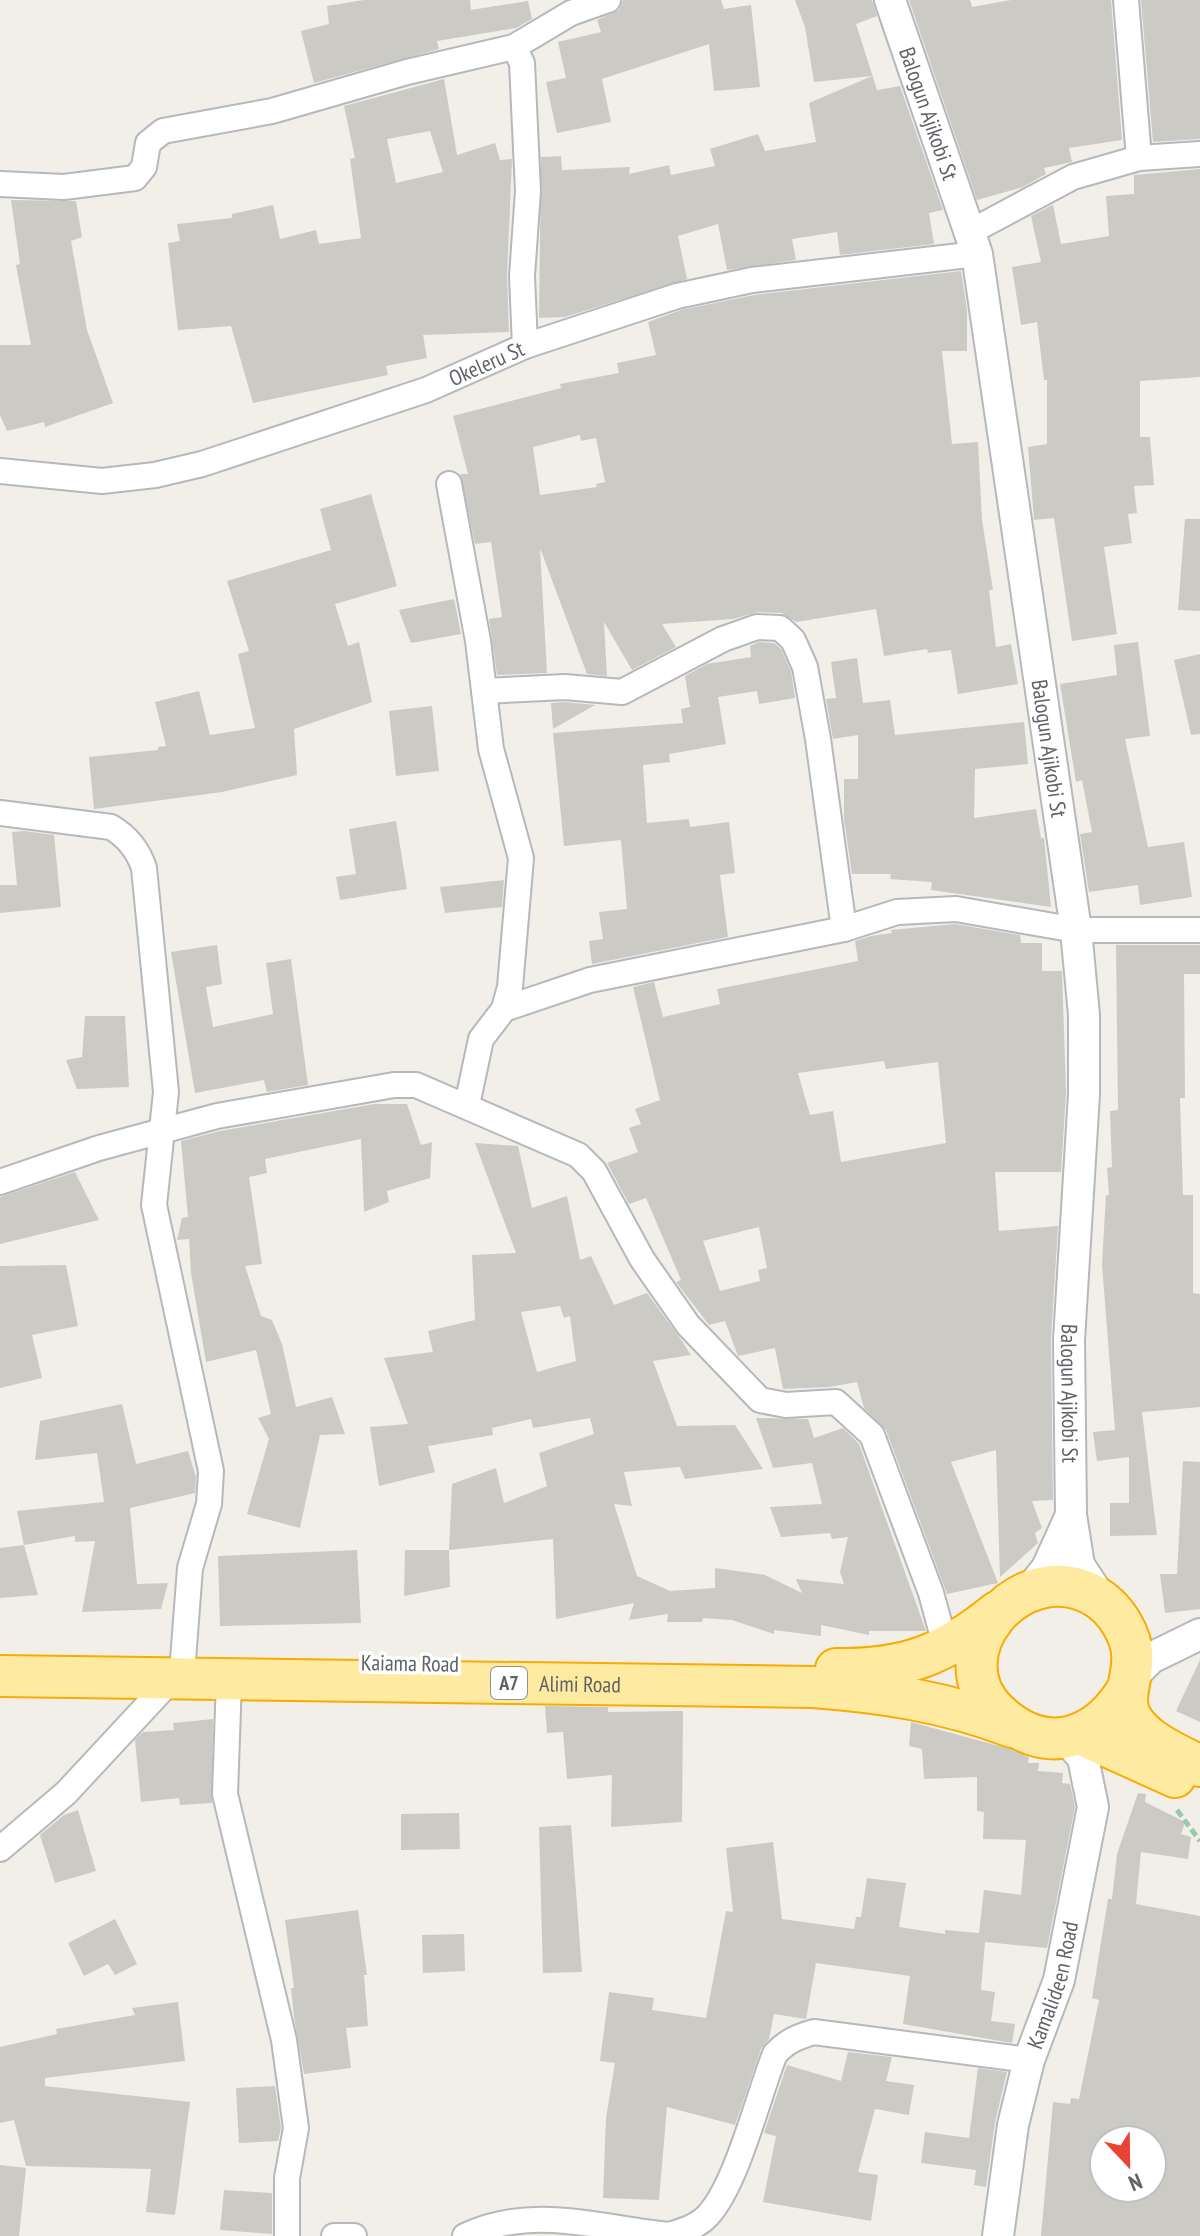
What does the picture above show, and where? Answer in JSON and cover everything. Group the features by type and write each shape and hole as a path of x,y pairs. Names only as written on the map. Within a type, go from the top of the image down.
{"highway":[{"path":"1128,1684 1113,1713 1093,1730 1074,1736 1040,1738 1012,1727 993,1708 981,1684 978,1657 983,1635 1013,1602 1043,1586 1067,1586 1093,1594 1128,1634 1133,1660 1128,1684 1129,1714 1158,1743 1200,1766"},
{"name":"Kaiama Road","path":"0,1654 178,1669 846,1670 916,1662 946,1648 1013,1602"},
{"name":"Alimi Road","path":"0,1676 178,1669 229,1680 813,1687 867,1691 961,1707 1012,1727"},
{"path":"1074,1736 1200,1790"}],"street":[{"path":"0,184 64,187 135,178 144,167 148,143 163,131 272,111 407,72 514,47 571,13 608,0"},
{"name":"Balogun Ajikobi St","path":"890,0 974,243 1076,930 1084,1015 1084,1094 1069,1340 1071,1515 1079,1565 1112,1614"},
{"path":"1126,0 1139,158"},
{"path":"514,47 522,63 528,191 522,276 525,346"},
{"path":"974,243 1073,177 1139,158 1200,154"},
{"name":"Okeleru St","path":"0,471 102,481 155,475 202,464 426,390 525,346 677,296 752,280 974,243"},
{"path":"449,484 491,749 521,858 510,987 504,1009 481,1039 467,1105"},
{"path":"484,691 565,687 622,692 723,639 757,627 780,628 793,640 805,667 844,929"},
{"path":"0,813 111,827 124,834 139,853 144,868 166,1092 154,1205 211,1471 209,1504 190,1568 178,1669 66,1793 0,1849"},
{"path":"504,1009 590,980 844,929 897,912 956,909 1076,930 1200,930"},
{"path":"0,1182 217,1116 394,1085 416,1085 467,1105 500,1124 578,1155 594,1171 642,1259 688,1325 760,1400 786,1405 836,1402 872,1435 931,1593 946,1648"},
{"path":"1013,1602 1047,1568 1071,1515"},
{"path":"1112,1614 1140,1633 1193,1637"},
{"path":"1128,1684 1151,1658 1193,1637"},
{"path":"229,1680 225,1794 284,2040 296,2128 287,2178 287,2236"},
{"name":"Kamalideen Road","path":"998,2236 1013,2125 1029,2060 1059,1980 1093,1807 1083,1758 1074,1736"},
{"path":"465,2236 485,2227 524,2218 669,2236 690,2229 716,2206 740,2152 775,2054 786,2042 814,2032 1029,2060"},
{"path":"334,2236 354,2236"}],"building":[{"path":"364,0 470,0 471,10 528,1 532,19 516,28 437,41 439,49 314,83 301,31 329,24 327,6"},
{"path":"623,0 721,0 724,9 751,5 760,87 714,91 709,44 602,79 611,122 557,133 546,82 566,78 558,42 601,32 597,20 619,10"},
{"path":"795,0 872,0 877,16 856,24 877,90 900,86 943,210 929,213 934,244 840,255 837,232 792,239 796,260 727,270 718,224 678,236 687,279 565,317 539,318 541,157 561,156 562,170 630,167 629,174 669,165 671,175 715,166 710,149 758,134 765,151 816,142 809,103 872,76 814,82 805,27"},
{"path":"909,0 970,0 972,7 1011,0 1111,0 1122,140 1069,148 1072,162 1044,168 1046,174 1023,187 977,200"},
{"path":"1141,0 1200,0 1200,139 1153,142"},
{"path":"444,79 457,155 495,143 500,160 512,159 507,276 509,332 423,335 427,358 386,366 388,375 253,403 231,326 178,330 168,243 180,241 177,224 232,218 232,214 273,205 280,239 316,230 319,244 361,238 350,159 355,158 344,106","holes":["430,131 443,172 396,183 387,139"]},
{"path":"1200,169 1200,377 1140,381 1140,437 1150,437 1154,485 1134,486 1137,513 1128,514 1132,543 1104,547 1117,634 1072,641 1054,518 1034,520 1028,447 1047,444 1047,380 1044,380 1037,322 1021,325 1012,267 1041,262 1031,216 1053,205 1061,244 1109,236 1106,196 1134,194 1134,175"},
{"path":"11,200 76,201 82,237 71,241 87,330 113,403 45,427 44,422 7,431 0,415 0,345 31,345 16,265 20,264"},
{"path":"961,271 967,310 967,351 942,351 952,444 978,442 982,520 993,590 989,590 996,647 1011,644 1018,684 958,694 951,650 928,653 927,649 884,656 876,609 796,622 782,613 758,612 733,619 662,624 676,647 632,670 604,622 607,676 587,674 540,548 547,673 497,675 489,619 502,617 491,542 475,544 460,474 468,474 453,416 561,388 560,384 619,373 617,363 656,355 648,322 681,310 754,295","holes":["580,435 581,441 596,438 605,482 596,484 597,487 540,495 533,447"]},
{"path":"371,494 397,586 335,604 348,646 359,642 372,702 294,729 297,775 222,792 94,809 89,757 158,750 158,747 166,746 155,702 199,691 210,735 255,728 238,654 249,651 227,581 331,550 320,509"},
{"path":"1185,519 1200,519 1200,611 1178,610"},
{"path":"454,599 461,634 411,643 399,610"},
{"path":"759,642 774,643 781,649 791,671 795,698 759,704 757,691 718,697 726,744 669,754 670,762 643,765 647,823 689,819 690,827 729,822 735,873 720,875 728,937 592,964 589,941 603,939 599,912 627,909 621,840 564,846 553,733 683,723 681,709 690,707 685,676 707,664 751,657 750,646"},
{"path":"1138,642 1150,736 1125,739 1148,847 1184,842 1192,897 1140,905 1138,885 1089,892 1080,834 1092,832 1082,780 1076,782 1060,684 1117,675 1114,645"},
{"path":"1200,654 1200,734 1191,735 1174,660"},
{"path":"857,658 863,703 890,700 895,735 1024,722 1028,764 975,769 974,818 1036,809 1041,838 1044,838 1051,907 931,890 932,882 890,879 891,874 852,874 844,819 844,779 858,779 858,735 833,739 826,699 836,698 831,662"},
{"path":"565,702 595,705 553,729 551,703"},
{"path":"432,706 439,771 396,776 389,711"},
{"path":"396,821 407,889 340,900 336,877 356,874 349,829"},
{"path":"12,832 54,835 61,907 0,913 0,885 17,885"},
{"path":"504,880 502,907 445,913 440,887"},
{"path":"955,924 1020,935 1021,943 1042,943 1042,971 1062,971 1066,1093 1061,1172 995,1172 999,1231 1058,1226 1051,1339 1053,1500 1032,1501 1042,1528 1035,1533 1038,1543 1000,1577 996,1450 951,1462 998,1583 947,1594 886,1430 864,1408 857,1382 783,1389 775,1348 738,1356 725,1321 709,1325 676,1282 681,1280 646,1198 629,1204 607,1163 638,1152 629,1128 641,1124 635,1109 660,1100 633,987 654,982 663,1017 720,1004 717,989 858,961 855,941 892,933 891,930","holes":["884,1061 886,1069 938,1062 946,1143 841,1162 833,1111 810,1115 798,1073","759,1227 767,1268 758,1270 760,1281 720,1291 703,1241"]},
{"path":"217,945 222,984 206,987 213,1027 273,1014 266,963 291,959 308,1085 267,1092 264,1080 195,1093 171,952"},
{"path":"1116,945 1200,945 1200,974 1184,974 1185,1098 1180,1098 1183,1195 1193,1195 1193,1293 1200,1294 1200,1407 1142,1412 1157,1535 1110,1536 1110,1503 1129,1503 1129,1457 1097,1461 1093,1432 1115,1430 1102,1265 1106,1195 1109,1195 1107,1168 1112,1167 1110,1111 1118,1110"},
{"path":"85,1016 125,1016 129,1087 77,1089 66,1060 82,1057"},
{"path":"374,1104 407,1104 421,1145 432,1142 430,1178 387,1191 389,1202 364,1212 361,1139 265,1159 267,1173 249,1177 262,1264 245,1266 261,1316 272,1320 282,1344 296,1407 332,1397 345,1434 320,1435 300,1528 247,1514 269,1439 258,1418 271,1414 256,1350 206,1362 191,1273 189,1239 177,1240 182,1218 188,1217 181,1141 220,1131"},
{"path":"475,1143 518,1146 532,1208 567,1196 580,1260 591,1256 614,1305 647,1293 682,1341 691,1355 653,1361 677,1426 735,1425 763,1469 685,1479 680,1467 624,1472 632,1506 614,1504 637,1576 670,1591 715,1588 715,1568 765,1575 802,1593 796,1579 844,1584 840,1572 848,1537 832,1539 830,1533 781,1537 770,1507 822,1504 812,1463 773,1468 756,1418 808,1419 814,1438 843,1428 859,1444 926,1631 869,1631 869,1635 821,1625 821,1636 774,1630 774,1634 732,1620 703,1618 702,1622 667,1622 668,1614 629,1620 634,1603 556,1619 553,1539 449,1550 452,1484 496,1468 504,1503 547,1486 539,1453 594,1434 590,1418 533,1428 531,1419 492,1428 493,1435 428,1446 435,1472 379,1486 370,1427 408,1424 384,1358 433,1352 428,1331 475,1320 472,1255 516,1253","holes":["560,1306 564,1318 570,1316 576,1361 537,1372 521,1312"]},
{"path":"75,1172 99,1220 0,1244 0,1197"},
{"path":"66,1265 78,1326 32,1335 42,1378 0,1388 0,1266"},
{"path":"122,1404 136,1464 188,1451 196,1477 195,1493 130,1508 137,1584 168,1583 161,1609 82,1612 95,1541 75,1542 75,1536 24,1545 17,1511 104,1502 97,1453 35,1460 40,1421"},
{"path":"1183,1461 1200,1462 1200,1609 1165,1613 1160,1574 1177,1574"},
{"path":"24,1545 38,1595 0,1598 0,1548"},
{"path":"357,1550 361,1623 220,1626 218,1556"},
{"path":"405,1550 449,1550 450,1587 404,1596"},
{"path":"1200,1660 1200,1722 1176,1711"},
{"path":"545,1706 608,1707 608,1712 683,1711 682,1822 611,1827 612,1775 567,1779 563,1732 547,1733"},
{"path":"213,1719 212,1803 180,1805 179,1798 141,1802 135,1740 143,1732 174,1730 173,1723"},
{"path":"911,1722 1010,1749 1029,1757 1028,1763 1039,1763 1038,1771 1063,1773 1062,1783 1070,1784 1075,1807 1047,1948 985,1942 981,1990 995,1992 991,2021 1015,2024 1012,2043 903,2024 910,1976 816,1963 806,2019 774,2014 769,2039 761,2049 735,2125 667,2107 659,2200 603,2198 606,2118 615,2063 600,2061 609,1992 654,1998 652,2010 706,2018 726,1911 733,1912 726,1848 773,1842 782,1919 854,1929 856,1917 861,1917 867,1878 906,1883 899,1927 945,1934 945,1930 979,1933 984,1890 1021,1895 1026,1840 983,1839 984,1812 977,1811 977,1777 924,1779 922,1749 909,1746"},
{"path":"1138,1793 1146,1794 1145,1802 1185,1822 1181,1834 1191,1837 1188,1859 1141,1852 1136,1904 1200,1916 1200,2236 1041,2236 1053,2102 1070,2104 1071,2098 1079,2099 1099,2000 1092,1998 1108,1899 1112,1899 1117,1854"},
{"path":"78,1810 96,1871 55,1883 40,1835 64,1815"},
{"path":"459,1813 460,1849 401,1850 401,1814"},
{"path":"571,1825 582,1972 543,1973 539,1827"},
{"path":"358,1910 367,1975 364,1975 368,2026 346,2028 351,2068 304,2074 294,2017 291,1988 294,1988 285,1920"},
{"path":"115,1919 137,1964 115,1975 108,1964 84,1976 68,1943"},
{"path":"464,1934 465,1971 423,1973 422,1935"},
{"path":"178,2002 185,2061 45,2078 45,2086 190,2102 175,2215 146,2212 151,2169 26,2166 14,2120 0,2123 0,2047 57,2034 56,2029 135,2015 132,2008"},
{"path":"848,2052 892,2057 886,2081 914,2085 909,2115 875,2109 858,2172 878,2175 871,2221 763,2202 776,2136 764,2133 787,2065 841,2081"},
{"path":"978,2068 1007,2072 995,2122 986,2187 974,2185 976,2170 921,2163 925,2132 969,2138"},
{"path":"275,2086 281,2128 278,2141 239,2143 236,2088"},
{"path":"0,2165 26,2168 19,2236 0,2236"},
{"path":"224,2190 272,2193 272,2234 220,2230"}]}
